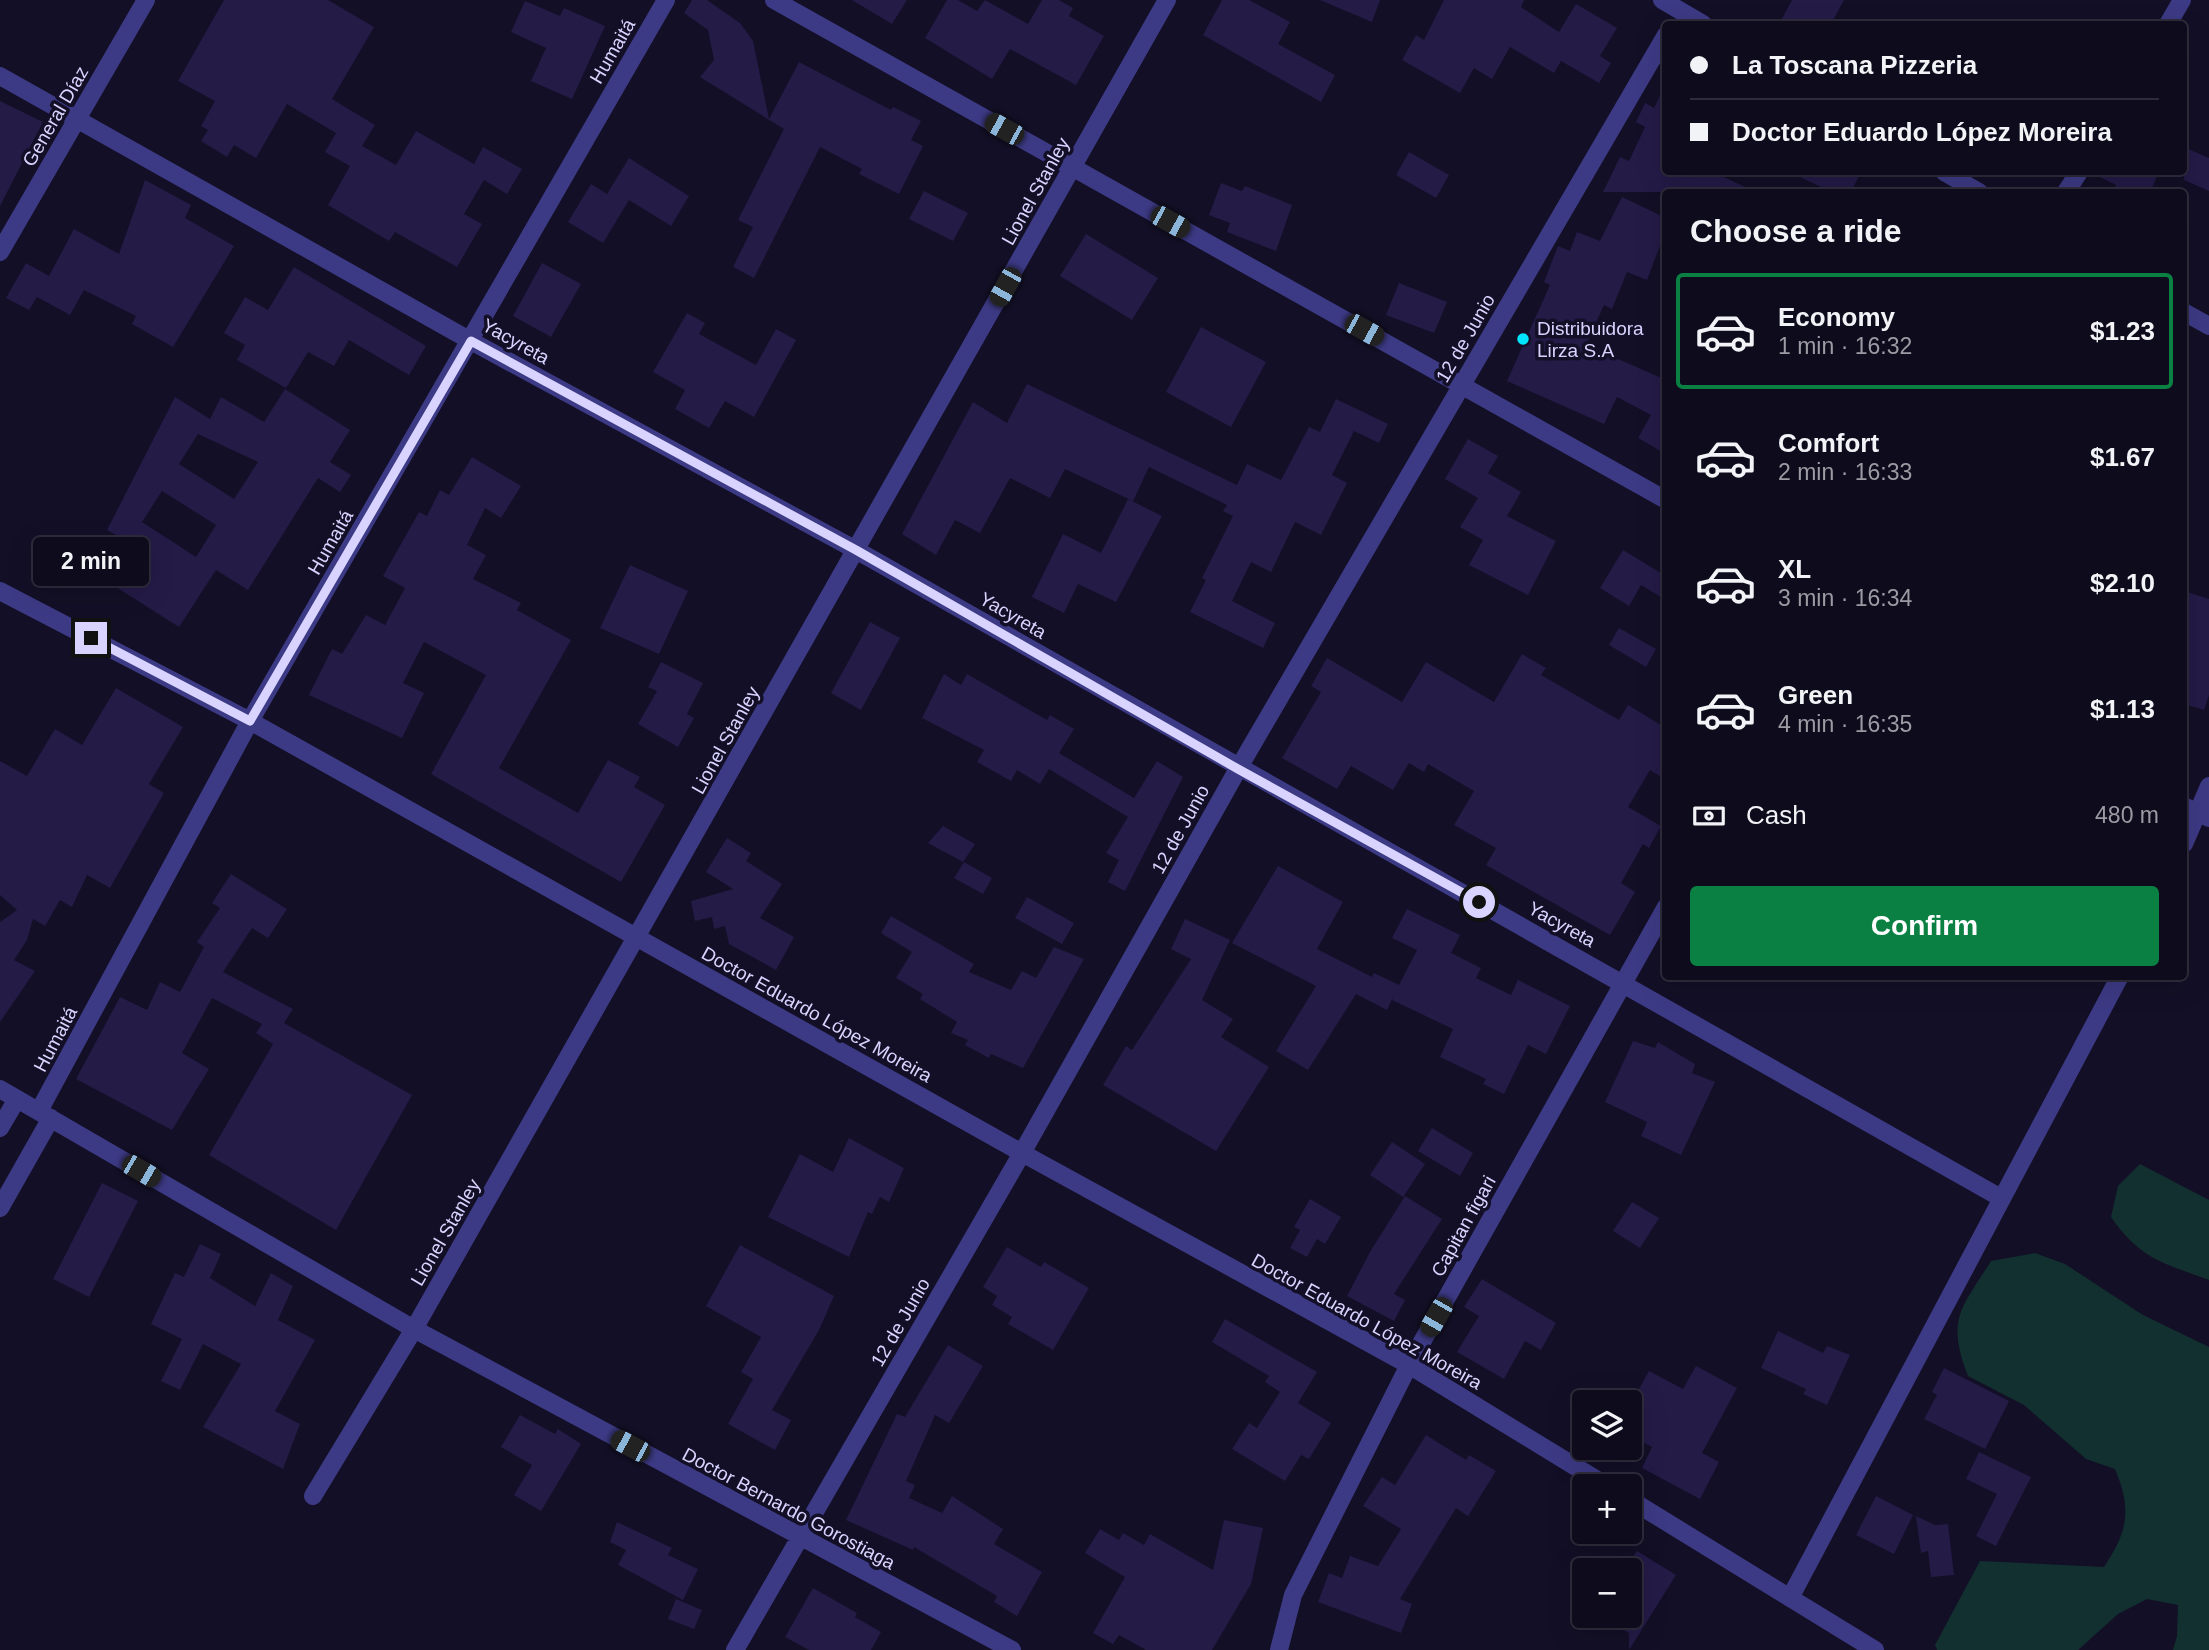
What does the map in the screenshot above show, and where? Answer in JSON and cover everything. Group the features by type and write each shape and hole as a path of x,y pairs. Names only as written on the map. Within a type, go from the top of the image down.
{"street":[{"name":"General Díaz","path":"0,252 146,0"},
{"name":"Humaitá","path":"0,1208 45,1115 250,721 666,0"},
{"path":"774,0 1662,498"},
{"name":"Lionel Stanley","path":"313,1496 414,1329 1167,0"},
{"path":"1662,0 1697,21"},
{"path":"2170,21 2182,0"},
{"name":"12 de Junio","path":"735,1650 1022,1153 1238,769 1662,42"},
{"name":"Yacyreta","path":"0,76 471,341 856,550 1238,769 1624,982 2001,1198"},
{"path":"1949,175 1974,189"},
{"path":"2187,314 2209,326"},
{"name":"Doctor Eduardo López Moreira","path":"0,591 250,721 1022,1153 1409,1365 1587,1474"},
{"path":"2187,836 2209,786"},
{"name":"Capitan figari","path":"1279,1650 1293,1595 1409,1365 1662,915"},
{"path":"1790,1598 2118,980"},
{"name":"Doctor Bernardo Gorostiaga","path":"0,1089 414,1329 1012,1650"},
{"path":"0,1128 17,1099"},
{"path":"1642,1507 1875,1650"}],"green space":[{"path":"2140,1164 2209,1200 2209,1280 2165,1264 2143,1251 2111,1217 2118,1186"},
{"path":"2035,1253 2065,1264 2143,1315 2209,1347 2209,1650 2173,1650 2177,1636 2178,1605 2147,1599 2118,1614 2078,1650 1937,1650 1935,1645 1980,1561 2104,1567 2123,1531 2124,1497 2115,1469 2086,1459 2024,1405 1968,1376 1961,1357 1958,1341 1960,1315 1991,1261"}],"building":[{"path":"224,0 328,0 374,27 332,99 375,125 362,146 396,165 416,131 474,164 483,147 522,169 507,194 484,180 464,214 482,224 457,267 395,232 389,241 328,205 350,166 325,152 336,133 287,104 256,158 234,145 227,157 201,141 208,130 201,126 215,101 178,81"},
{"path":"692,0 707,0 740,23 753,41 769,119 799,62 891,110 893,107 921,121 911,140 923,146 899,194 859,174 862,169 820,147 754,278 733,267 753,227 738,220 784,129 700,77 714,60 708,30 684,13"},
{"path":"852,0 907,0 892,24"},
{"path":"947,0 958,0 977,11 985,0 1028,24 1042,0 1059,0 1073,8 1069,16 1104,36 1076,85 1010,49 992,79 925,38"},
{"path":"1222,0 1249,0 1290,22 1278,44 1335,75 1321,102 1203,35"},
{"path":"1320,0 1380,0 1372,22"},
{"path":"1444,0 1524,0 1521,7 1559,32 1576,4 1617,28 1600,56 1611,63 1599,83 1561,61 1554,73 1510,47 1492,79 1474,68 1460,93 1402,60 1416,35 1424,40"},
{"path":"1792,0 1844,0 1833,21 1781,21"},
{"path":"525,1 560,16 564,8 605,26 572,99 531,81 546,48 511,32"},
{"path":"1662,92 1662,175 1719,175 1750,189 1603,192 1620,157 1629,161 1645,127 1636,122 1645,103 1654,108"},
{"path":"0,101 43,122 0,206"},
{"path":"2187,148 2209,158 2209,191 2184,180 2184,175 2187,175"},
{"path":"1409,152 1449,175 1436,198 1396,175"},
{"path":"629,158 689,196 671,226 629,200 603,243 568,222 591,184 607,194"},
{"path":"1795,175 1860,175 1852,189 1826,189"},
{"path":"2096,175 2158,175 2151,189 2114,189 2116,185"},
{"path":"145,180 191,205 185,218 234,246 173,347 132,324 136,316 84,290 70,315 37,297 29,310 6,298 26,263 49,276 74,229 119,254"},
{"path":"1221,183 1242,191 1245,186 1292,205 1276,251 1227,232 1230,223 1209,215"},
{"path":"924,191 968,213 953,241 909,219"},
{"path":"1622,197 1662,216 1662,243 1647,280 1627,272 1612,309 1604,305 1586,345 1662,378 1662,452 1638,438 1651,415 1617,397 1604,424 1507,381 1550,285 1544,282 1558,246 1570,251 1577,232 1600,241"},
{"path":"1086,234 1158,278 1132,320 1060,276"},
{"path":"542,263 581,284 551,337 513,316"},
{"path":"294,267 426,346 409,375 349,340 334,366 308,352 286,388 237,360 245,345 224,333 245,297 268,310"},
{"path":"1399,283 1447,302 1434,333 1386,315"},
{"path":"687,313 705,323 699,334 756,365 776,329 796,340 754,417 725,401 709,428 675,409 685,390 653,372"},
{"path":"1201,327 1266,362 1231,427 1166,392"},
{"path":"1027,384 1237,485 1247,464 1281,480 1309,427 1320,432 1336,399 1388,424 1379,443 1354,431 1332,475 1347,483 1321,535 1295,522 1271,572 1251,562 1232,601 1275,623 1263,648 1190,612 1206,580 1202,578 1233,516 1223,511 1227,505 1149,467 1133,501 1065,469 1050,498 1010,478 980,533 955,520 936,555 902,534 973,402 1007,423"},
{"path":"285,389 350,430 330,462 351,475 340,492 318,478 248,590 216,570 179,627 105,580 129,542 107,530 175,397 210,419 221,397 264,422","holes":["198,434 258,462 234,499 179,464","162,491 216,525 196,557 142,522"]},
{"path":"1468,439 1498,456 1488,473 1521,492 1507,516 1556,541 1528,595 1469,565 1483,540 1460,527 1478,498 1445,479"},
{"path":"472,457 521,486 501,518 485,508 467,545 486,555 473,579 521,603 517,610 571,640 499,768 578,813 608,760 640,777 634,787 665,805 621,882 431,774 486,675 424,642 403,683 424,693 402,738 309,695 332,649 342,654 366,615 385,625 405,588 383,576 419,512 427,516 440,490 449,495"},
{"path":"1128,499 1162,516 1116,602 1078,584 1064,613 1032,597 1063,534 1101,553"},
{"path":"1623,550 1662,574 1662,598 1641,585 1629,606 1600,588"},
{"path":"630,565 688,591 659,654 600,628"},
{"path":"2187,592 2209,599 2209,695 2204,710 2187,705"},
{"path":"870,622 900,638 861,710 831,693"},
{"path":"1619,628 1656,649 1646,667 1609,645"},
{"path":"1522,654 1546,668 1541,675 1619,720 1628,705 1662,726 1662,778 1650,770 1628,807 1661,826 1649,848 1643,844 1621,883 1635,892 1610,935 1486,865 1496,848 1454,825 1474,791 1428,764 1424,772 1409,763 1393,790 1351,766 1337,789 1282,758 1321,692 1311,686 1327,658 1402,702 1426,662 1494,702"},
{"path":"661,662 703,683 687,714 694,718 678,747 638,724 657,691 648,687"},
{"path":"944,674 961,685 967,674 1047,720 1050,715 1074,729 1059,753 1134,798 1157,761 1183,777 1125,891 1108,882 1119,860 1106,853 1128,817 1049,769 1040,784 1017,770 1011,781 977,762 984,750 922,718"},
{"path":"116,688 183,727 149,784 164,793 110,888 87,875 72,907 60,900 45,926 33,919 27,940 14,960 35,971 0,1022 0,922 17,910 0,895 0,761 27,776 55,729 82,745"},
{"path":"943,826 975,844 963,862 928,843"},
{"path":"727,838 751,853 746,861 782,884 760,918 794,937 776,970 729,944 725,926 714,929 712,917 695,921 691,901 733,889 706,872"},
{"path":"964,862 992,878 983,894 954,878"},
{"path":"1278,866 1343,902 1317,949 1372,977 1374,973 1399,985 1417,950 1392,938 1407,909 1460,935 1451,953 1481,968 1476,978 1511,995 1518,980 1570,1006 1546,1054 1528,1045 1504,1094 1483,1084 1486,1079 1440,1057 1453,1029 1392,1000 1395,993 1387,1010 1356,994 1308,1070 1276,1051 1316,986 1232,943"},
{"path":"231,874 287,909 268,938 252,928 223,972 293,1009 284,1023 412,1095 336,1230 209,1155 273,1044 256,1033 262,1024 212,998 182,1053 209,1069 172,1130 76,1079 120,997 147,1010 160,982 180,992 204,947 197,942 220,908 212,903"},
{"path":"1027,897 1074,923 1062,944 1015,918"},
{"path":"891,916 974,964 969,972 1011,990 1022,971 1036,978 1054,947 1084,959 1023,1068 991,1054 989,1058 965,1045 968,1040 951,1033 957,1022 920,999 923,994 896,978 912,952 881,933"},
{"path":"1185,919 1230,940 1202,1000 1233,1019 1221,1037 1269,1067 1216,1151 1103,1085 1126,1046 1132,1050 1191,959 1171,949"},
{"path":"1633,1041 1655,1048 1658,1042 1695,1064 1692,1073 1715,1082 1681,1155 1641,1136 1647,1122 1605,1102"},
{"path":"1432,1128 1473,1153 1460,1176 1418,1151"},
{"path":"849,1138 904,1168 889,1202 880,1197 872,1214 868,1212 849,1257 768,1217 800,1154 833,1172"},
{"path":"1392,1142 1425,1164 1403,1197 1370,1175"},
{"path":"102,1183 138,1201 89,1297 53,1279"},
{"path":"1405,1196 1442,1219 1394,1294 1405,1300 1394,1321 1347,1296 1370,1252"},
{"path":"1310,1199 1341,1217 1325,1244 1317,1239 1307,1257 1290,1248 1300,1230 1294,1227"},
{"path":"1632,1202 1659,1218 1640,1248 1613,1231"},
{"path":"200,1244 221,1254 210,1278 255,1306 271,1273 293,1286 278,1320 315,1340 275,1411 300,1424 283,1469 203,1427 241,1364 203,1344 180,1390 161,1381 182,1339 151,1324 175,1273 184,1277"},
{"path":"740,1245 834,1296 819,1330 772,1410 791,1420 775,1450 728,1424 753,1379 741,1372 761,1337 706,1306"},
{"path":"1007,1247 1041,1267 1044,1262 1089,1288 1053,1350 1008,1324 1012,1317 992,1305 997,1296 983,1287"},
{"path":"1482,1279 1556,1323 1541,1350 1525,1341 1504,1379 1457,1352 1479,1316 1464,1307"},
{"path":"1225,1319 1317,1372 1298,1403 1331,1423 1309,1459 1301,1455 1285,1481 1232,1449 1249,1423 1257,1428 1280,1392 1265,1382 1269,1376 1212,1342"},
{"path":"1778,1331 1823,1353 1827,1346 1850,1355 1827,1405 1803,1394 1806,1389 1761,1368"},
{"path":"948,1345 983,1366 949,1423 935,1415 906,1481 915,1485 909,1498 942,1513 952,1496 1003,1529 994,1544 1042,1572 1017,1616 994,1602 997,1596 914,1547 913,1550 846,1520 897,1414 905,1417"},
{"path":"1696,1366 1737,1388 1702,1453 1719,1462 1700,1499 1642,1468 1652,1447 1642,1442 1642,1390 1638,1390 1649,1371 1683,1389"},
{"path":"1944,1368 2009,1401 1985,1449 1924,1419 1937,1395 1932,1392"},
{"path":"520,1415 555,1434 558,1429 581,1444 541,1511 514,1495 532,1465 501,1447"},
{"path":"1426,1435 1466,1460 1469,1455 1496,1471 1468,1516 1456,1508 1400,1599 1412,1604 1401,1633 1318,1602 1329,1573 1342,1578 1350,1556 1378,1566 1401,1529 1363,1506 1382,1477 1395,1485"},
{"path":"1979,1452 2031,1477 1996,1546 1976,1536 1997,1494 1966,1479"},
{"path":"1876,1496 1913,1515 1894,1554 1856,1535"},
{"path":"1916,1516 1935,1525 1948,1524 1954,1575 1931,1577 1928,1551 1921,1553"},
{"path":"1224,1520 1263,1528 1251,1584 1212,1650 1146,1650 1119,1635 1113,1644 1093,1633 1125,1577 1085,1553 1100,1529 1119,1540 1123,1533 1144,1545 1150,1534 1213,1570"},
{"path":"617,1522 672,1548 668,1555 698,1569 683,1600 618,1565 626,1550 610,1542"},
{"path":"1637,1551 1676,1575 1629,1650 1629,1633 1621,1628 1642,1628 1642,1558 1632,1558"},
{"path":"813,1588 857,1613 855,1617 881,1632 871,1650 809,1650 785,1637"},
{"path":"676,1599 702,1610 694,1629 668,1619"}],"place":[{"name":"Distribuidora Lirza S.A","path":"1523,339"}],"route":[{"path":"91,638 250,721 471,341 856,550 1238,769 1479,902"}]}
